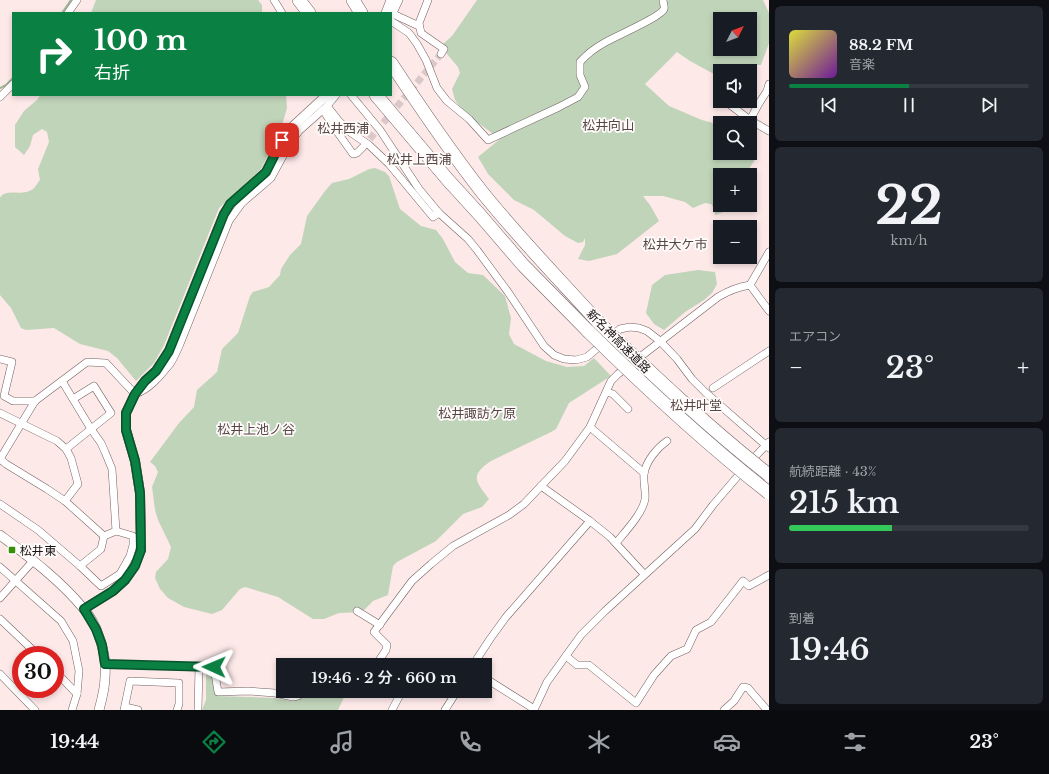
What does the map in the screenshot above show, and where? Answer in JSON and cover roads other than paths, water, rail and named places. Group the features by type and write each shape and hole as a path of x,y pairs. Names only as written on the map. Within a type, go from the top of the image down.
{"highway":[{"path":"299,0 308,12"},
{"path":"354,0 360,12"},
{"name":"新名神高速道路","path":"392,64 432,124 482,192 525,242 598,322 642,365 681,400 746,457 769,475"},
{"name":"新名神高速道路","path":"377,96 523,265 588,331 680,419 769,493"}],"street":[{"path":"69,12 77,0"},
{"path":"274,0 281,12"},
{"path":"390,12 391,0"},
{"path":"392,12 399,0"},
{"path":"428,0 419,26 421,33 444,49 441,54"},
{"path":"392,18 417,44 426,60 437,88 447,102 470,119 488,140 578,97 585,88 580,75 580,62 588,53 604,43 656,16 664,10 663,0"},
{"path":"392,17 419,26"},
{"path":"752,116 767,91 769,84"},
{"path":"0,97 12,85"},
{"path":"84,609 113,591 125,580 135,566 141,550 140,493 135,461 126,430 126,413 135,394 145,381 156,371 169,351 224,214 230,204 266,172 282,140 289,130 326,96"},
{"path":"135,394 142,392 170,363 180,344 229,221 242,203 272,178 291,141 299,131 325,108 335,96"},
{"path":"352,96 380,130 419,189 439,213 468,239 477,250 508,292 544,346 554,355 564,359 576,360 587,357 620,329 630,327 647,331 660,341 678,359 692,379 706,393 768,445 713,505 695,529 644,574 580,635 548,682 534,709 492,682"},
{"path":"325,108 338,133 353,154 357,153 363,147"},
{"path":"325,108 350,132 369,145 389,164 433,217 439,213"},
{"path":"734,108 745,116"},
{"path":"757,124 769,131"},
{"path":"750,285 769,252"},
{"path":"381,658 386,650 387,645 374,632 412,581 453,546 509,515 524,504 565,461 590,427 611,381 618,374 718,297 742,286 750,285"},
{"path":"750,285 768,307"},
{"path":"713,388 769,351"},
{"path":"0,359 12,362 4,396 13,402 35,401"},
{"path":"104,536 65,501 0,459 35,401 87,362 106,363 135,394"},
{"path":"62,381 105,452 112,469 116,531"},
{"path":"66,449 111,413 94,386 73,399"},
{"path":"607,392 614,394 628,409"},
{"path":"0,412 57,441 66,449 71,458 78,484 65,501"},
{"path":"590,427 644,473"},
{"path":"616,543 638,516 645,499 644,473 658,448 667,441"},
{"path":"541,486 590,521 616,543 644,574"},
{"path":"0,504 38,530 101,586 120,574 130,556 133,545 133,536 116,531 104,536"},
{"path":"478,658 506,617 590,521"},
{"path":"0,535 61,584 84,609 96,629 102,645 105,664 105,682 99,710"},
{"path":"80,566 101,549 104,536"},
{"path":"0,598 33,560"},
{"path":"0,567 61,621 73,641 79,671 72,710"},
{"path":"566,656 577,665 589,665 636,703 654,675 671,656 686,649 696,630 711,622 743,581 749,586 769,574"},
{"path":"358,611 380,624"},
{"path":"0,619 28,646"},
{"path":"105,664 214,667 218,692 248,691 276,693"},
{"path":"198,710 199,667"},
{"path":"0,674 35,710"},
{"path":"64,681 76,694"},
{"path":"138,710 125,709 130,681 180,683 179,704 177,710"},
{"path":"724,710 734,701 743,688 748,688 767,710"},
{"path":"392,710 398,698"},
{"path":"445,710 453,698"}],"waterway":[{"path":"63,12 71,0"},
{"path":"0,88 12,79"}],"tunnel":[{"path":"363,147 441,54"}],"place":[{"name":"松井東","path":"12,550"}],"district":[{"name":"松井向山","path":"608,125"},
{"name":"松井西浦","path":"343,128"},
{"name":"松井上西浦","path":"419,159"},
{"name":"松井大ケ市","path":"675,244"},
{"name":"松井叶堂","path":"696,405"},
{"name":"松井諏訪ケ原","path":"477,413"},
{"name":"松井上池ノ谷","path":"256,429"}]}
